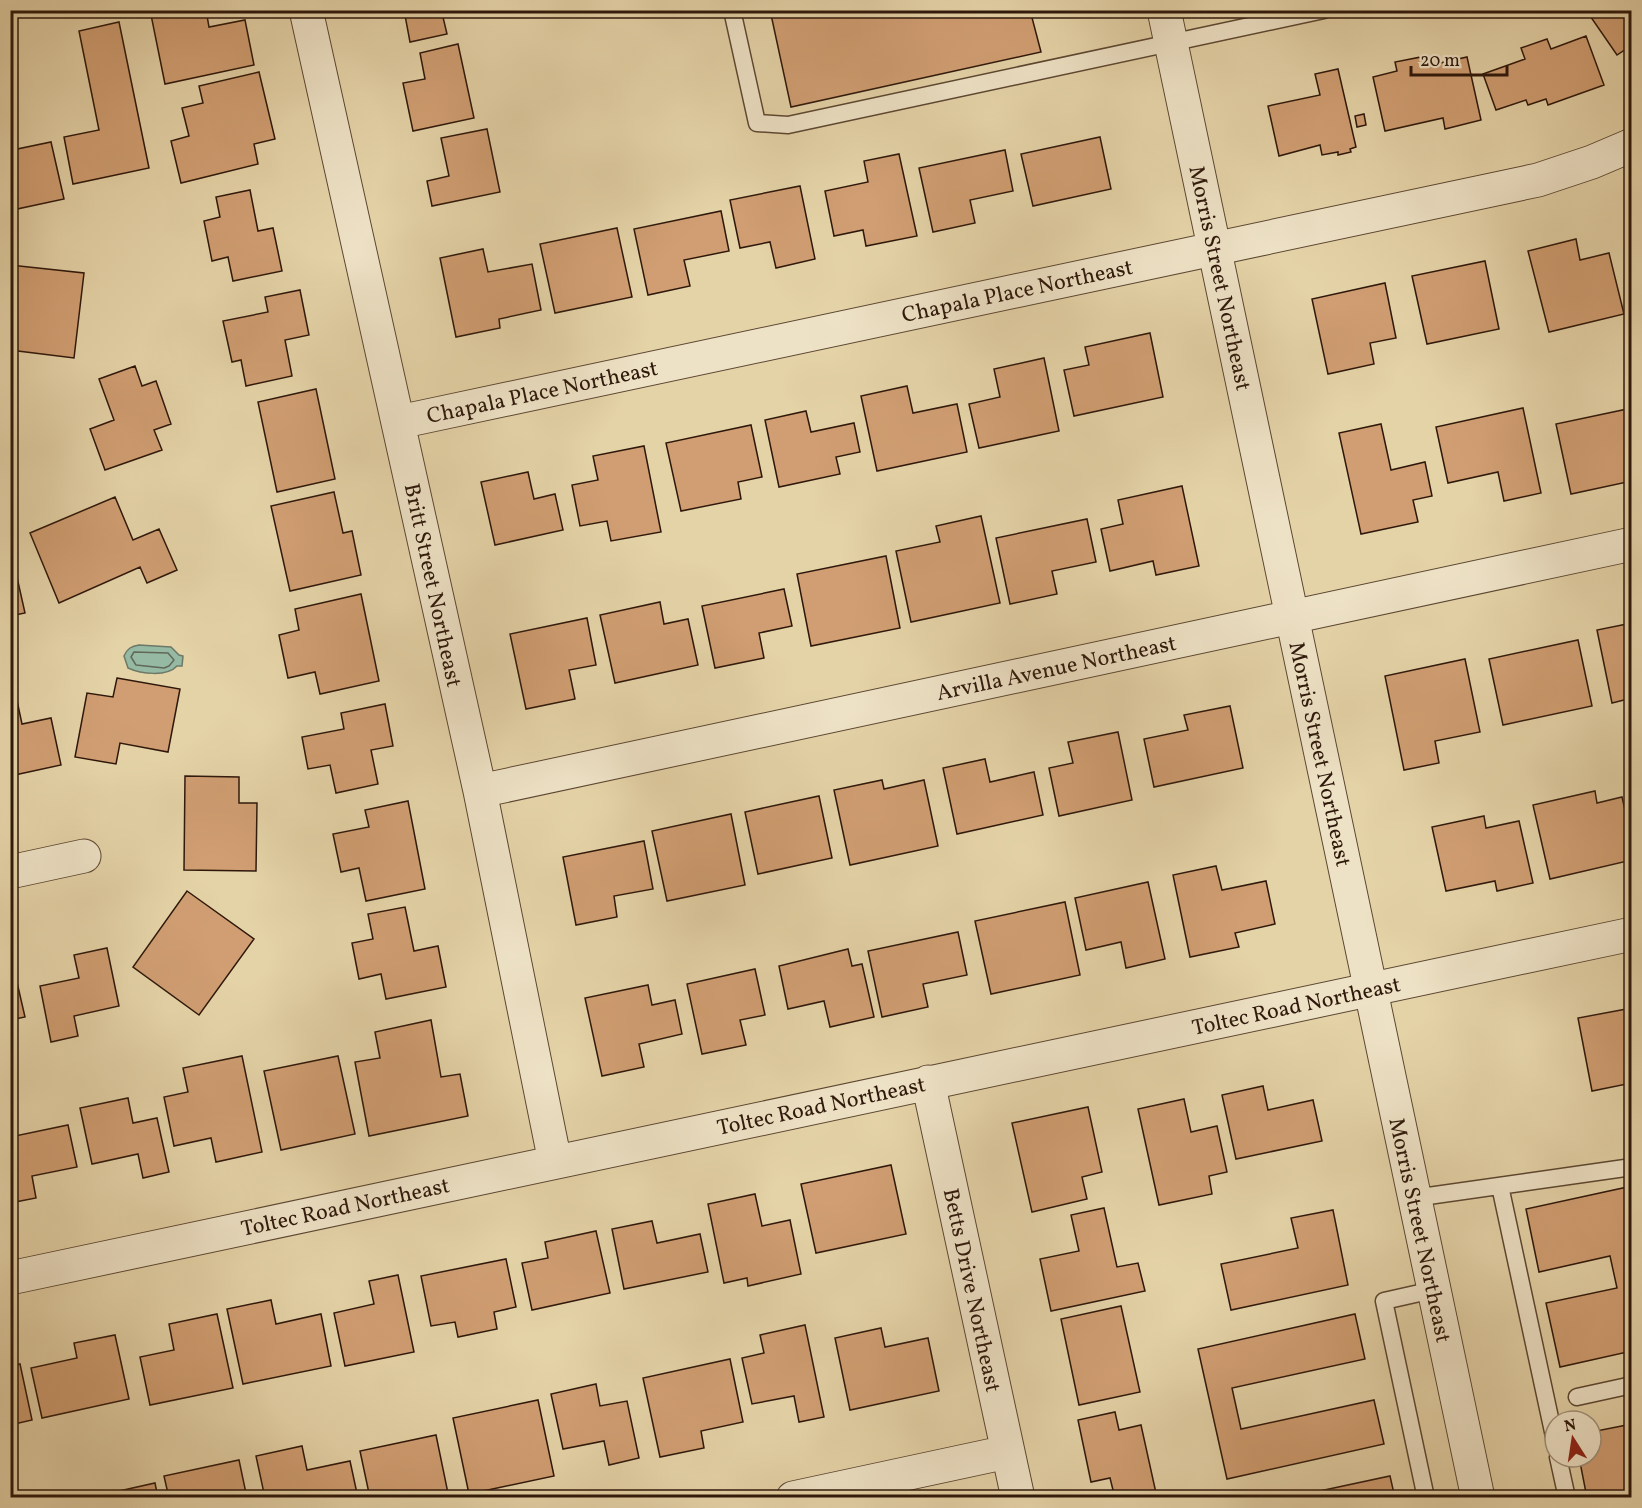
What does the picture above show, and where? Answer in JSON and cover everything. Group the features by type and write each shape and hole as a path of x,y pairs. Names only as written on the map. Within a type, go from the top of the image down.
{"street":[{"name":"Britt Street Northeast","path":"306,10 480,791 555,1161"},
{"name":"Morris Street Northeast","path":"1164,10 1478,1497"},
{"name":"Chapala Place Northeast","path":"399,422 1538,180 1632,146"},
{"name":"Arvilla Avenue Northeast","path":"480,791 1632,544"},
{"path":"10,872 84,856"},
{"name":"Toltec Road Northeast","path":"10,1278 1632,934"},
{"name":"Betts Drive Northeast","path":"928,1082 1018,1497"},
{"path":"793,1497 1008,1452"}],"lane":[{"path":"732,10 757,123 788,125 1324,10"},
{"path":"1414,1198 1632,1167"},
{"path":"1500,1186 1548,1409"},
{"path":"1426,1497 1384,1301 1433,1290"},
{"path":"1577,1397 1632,1385"},
{"path":"1561,1469 1567,1497"}],"water":[{"path":"139,645 171,647 183,656 182,666 161,673 140,672 128,668 124,656 126,651"}],"building":[{"path":"150,10 206,10 209,27 245,20 254,65 165,84"},
{"path":"404,10 455,10 442,13 447,34 410,42"},
{"path":"770,10 870,10 871,14 885,10 1030,10 1041,52 791,107"},
{"path":"1586,10 1632,10 1632,45 1617,55"},
{"path":"119,22 149,168 73,184 64,137 99,130 79,31"},
{"path":"1586,36 1604,85 1548,105 1546,99 1528,105 1526,100 1496,110 1483,74 1525,59 1521,48 1547,39 1551,49"},
{"path":"458,44 474,118 413,131 403,83 425,79 420,53"},
{"path":"1421,57 1423,67 1467,57 1481,120 1445,129 1443,118 1385,131 1373,77 1397,71 1395,62"},
{"path":"1338,69 1356,147 1350,149 1351,152 1322,155 1320,145 1279,156 1268,106 1320,95 1315,74"},
{"path":"259,72 275,139 254,144 258,164 181,183 171,141 189,136 182,108 203,103 199,86"},
{"path":"1364,114 1366,125 1357,127 1355,116"},
{"path":"10,119 17,149 51,142 64,199 17,209 14,195 10,195"},
{"path":"487,129 500,192 432,206 427,181 449,176 441,138"},
{"path":"1100,137 1111,189 1033,206 1021,154"},
{"path":"1005,150 1013,191 970,200 975,223 933,232 919,168"},
{"path":"899,154 917,236 866,246 863,230 834,236 825,191 868,182 864,161"},
{"path":"800,186 815,259 776,268 770,242 740,248 730,200"},
{"path":"250,190 258,231 273,228 282,271 233,281 228,257 212,261 204,221 220,217 216,197"},
{"path":"721,211 729,251 684,260 690,286 648,295 634,229"},
{"path":"617,228 632,297 555,313 540,244"},
{"path":"1576,239 1580,260 1609,253 1624,314 1549,332 1528,251"},
{"path":"483,249 488,272 532,264 541,310 499,319 500,328 456,337 440,258"},
{"path":"1485,261 1499,329 1427,344 1412,276"},
{"path":"10,265 84,273 74,358 10,350"},
{"path":"1385,283 1396,338 1370,343 1374,364 1328,374 1312,299"},
{"path":"300,290 309,335 285,340 292,376 246,386 241,360 232,362 223,321 268,312 265,297"},
{"path":"1150,333 1163,397 1074,416 1064,370 1089,365 1085,347"},
{"path":"1044,358 1059,431 979,448 969,404 1000,397 994,369"},
{"path":"135,366 142,386 156,381 171,424 154,430 162,450 105,470 90,429 114,420 99,379"},
{"path":"907,386 913,413 957,404 967,452 877,471 861,396"},
{"path":"316,389 335,479 277,492 258,402"},
{"path":"1523,408 1541,493 1504,501 1498,472 1448,483 1436,427"},
{"path":"1632,408 1632,481 1571,494 1556,424"},
{"path":"806,411 811,432 854,423 860,452 836,457 840,474 779,487 765,420"},
{"path":"1381,424 1391,470 1425,462 1432,496 1413,500 1418,522 1361,534 1339,433"},
{"path":"751,425 762,477 738,482 741,499 681,511 666,443"},
{"path":"644,446 661,532 611,541 607,521 580,526 572,485 598,480 593,456"},
{"path":"528,472 534,499 555,494 563,530 495,545 481,482"},
{"path":"1182,486 1199,566 1156,575 1153,561 1110,571 1101,529 1123,524 1118,500"},
{"path":"334,492 343,533 352,531 361,575 290,591 271,506"},
{"path":"115,497 133,540 159,529 177,570 147,583 140,567 59,603 30,533"},
{"path":"981,516 1000,603 911,622 896,551 940,542 936,526"},
{"path":"1087,519 1096,562 1052,571 1057,594 1010,604 996,538"},
{"path":"10,546 25,613 10,616"},
{"path":"886,556 900,628 811,646 797,574"},
{"path":"784,589 792,626 759,633 764,658 715,668 702,606"},
{"path":"361,594 379,681 320,694 315,672 288,678 279,635 299,630 295,609"},
{"path":"660,602 664,624 688,619 698,665 615,683 600,615"},
{"path":"587,618 596,665 569,670 575,699 526,709 510,634"},
{"path":"1632,623 1632,698 1612,703 1597,630"},
{"path":"1578,640 1592,706 1503,725 1489,659"},
{"path":"1465,659 1480,732 1435,741 1439,763 1404,770 1385,676"},
{"path":"117,678 180,689 168,752 120,743 116,764 75,757 87,693 113,697"},
{"path":"16,696 22,724 51,718 61,765 10,776 10,698"},
{"path":"385,704 393,746 371,750 378,784 336,793 330,765 308,769 302,737 344,729 341,713"},
{"path":"1230,706 1243,768 1154,787 1144,739 1188,730 1184,715"},
{"path":"1118,732 1132,800 1059,816 1049,768 1073,763 1068,742"},
{"path":"985,759 990,782 1034,772 1043,815 957,834 943,768"},
{"path":"185,776 239,777 239,803 257,803 256,871 184,870"},
{"path":"882,780 884,789 924,780 938,846 850,865 834,790"},
{"path":"1595,791 1597,803 1622,797 1632,841 1632,860 1550,879 1533,805"},
{"path":"819,796 832,858 758,874 745,812"},
{"path":"408,801 425,889 366,901 359,868 341,872 333,834 369,827 365,810"},
{"path":"731,814 745,885 667,901 652,831"},
{"path":"1484,816 1486,828 1519,821 1533,883 1497,891 1495,881 1446,891 1432,827"},
{"path":"644,841 653,889 614,896 617,917 576,925 563,857"},
{"path":"1216,866 1222,890 1266,881 1275,924 1235,933 1239,947 1190,957 1173,875"},
{"path":"1148,882 1165,959 1126,968 1121,942 1086,950 1075,898"},
{"path":"187,891 254,939 199,1015 133,967"},
{"path":"1065,902 1080,975 991,994 975,921"},
{"path":"405,907 414,951 438,946 446,987 386,999 381,974 359,979 352,943 373,939 368,914"},
{"path":"958,932 967,975 923,984 928,1007 882,1017 868,951"},
{"path":"107,948 119,1006 74,1016 78,1036 51,1042 40,986 79,978 74,955"},
{"path":"848,949 852,966 862,964 874,1017 830,1027 824,1001 788,1009 779,966"},
{"path":"10,952 25,1017 10,1020"},
{"path":"755,969 765,1015 740,1020 746,1045 702,1054 687,984"},
{"path":"648,985 652,1005 675,1000 682,1034 639,1044 644,1067 602,1076 585,998"},
{"path":"1632,1008 1632,1083 1592,1091 1578,1018"},
{"path":"431,1020 441,1077 460,1074 468,1116 369,1136 355,1062 380,1058 375,1032"},
{"path":"242,1056 262,1152 216,1162 211,1138 174,1146 164,1097 188,1092 183,1068"},
{"path":"338,1056 355,1134 281,1150 264,1071"},
{"path":"1263,1086 1268,1110 1313,1100 1322,1141 1236,1159 1222,1095"},
{"path":"128,1098 133,1123 157,1118 169,1172 143,1178 138,1154 92,1164 80,1108"},
{"path":"1184,1099 1191,1132 1217,1126 1227,1172 1209,1176 1212,1194 1159,1205 1138,1109"},
{"path":"1088,1107 1102,1172 1082,1177 1087,1199 1032,1212 1012,1123"},
{"path":"68,1125 77,1167 32,1176 36,1198 10,1203 10,1137"},
{"path":"891,1165 906,1234 816,1253 801,1184"},
{"path":"1632,1186 1632,1351 1560,1367 1546,1303 1617,1288 1610,1256 1539,1272 1526,1209"},
{"path":"755,1194 762,1226 790,1220 801,1274 748,1286 747,1278 724,1283 708,1204"},
{"path":"1104,1208 1117,1267 1138,1263 1145,1291 1051,1311 1040,1259 1079,1251 1071,1215"},
{"path":"1333,1210 1348,1285 1231,1310 1221,1264 1298,1248 1291,1218"},
{"path":"652,1221 657,1243 700,1234 708,1272 624,1289 612,1229"},
{"path":"596,1231 610,1293 532,1310 522,1263 548,1258 545,1242"},
{"path":"506,1259 516,1307 494,1312 497,1329 458,1337 455,1322 431,1326 421,1276"},
{"path":"398,1275 414,1352 345,1366 334,1313 374,1304 369,1281"},
{"path":"271,1300 276,1324 321,1314 331,1366 243,1384 227,1309"},
{"path":"1121,1306 1140,1392 1079,1405 1061,1319"},
{"path":"217,1314 233,1388 150,1405 140,1357 174,1350 169,1324"},
{"path":"1355,1314 1365,1359 1232,1388 1241,1429 1374,1400 1384,1444 1227,1479 1198,1349"},
{"path":"805,1325 824,1417 799,1422 794,1396 752,1404 742,1358 764,1353 760,1335"},
{"path":"881,1328 885,1347 928,1338 939,1391 850,1410 835,1338"},
{"path":"115,1335 129,1399 42,1418 31,1368 77,1358 74,1343"},
{"path":"730,1359 743,1422 701,1431 704,1448 660,1457 643,1378"},
{"path":"20,1364 32,1420 10,1425 10,1366"},
{"path":"596,1384 600,1406 627,1401 639,1458 609,1465 604,1441 563,1449 551,1394"},
{"path":"538,1400 554,1476 469,1494 453,1418"},
{"path":"1115,1412 1119,1430 1141,1425 1156,1493 1136,1498 1115,1498 1110,1478 1091,1482 1078,1420"},
{"path":"1632,1424 1632,1492 1605,1498 1587,1498 1581,1469 1603,1469 1603,1430"},
{"path":"436,1435 449,1498 370,1498 360,1451"},
{"path":"302,1446 307,1470 350,1461 358,1498 265,1498 256,1456"},
{"path":"239,1460 247,1498 169,1498 164,1476"},
{"path":"1390,1476 1395,1498 1287,1498"},
{"path":"155,1483 158,1498 88,1498"}]}
